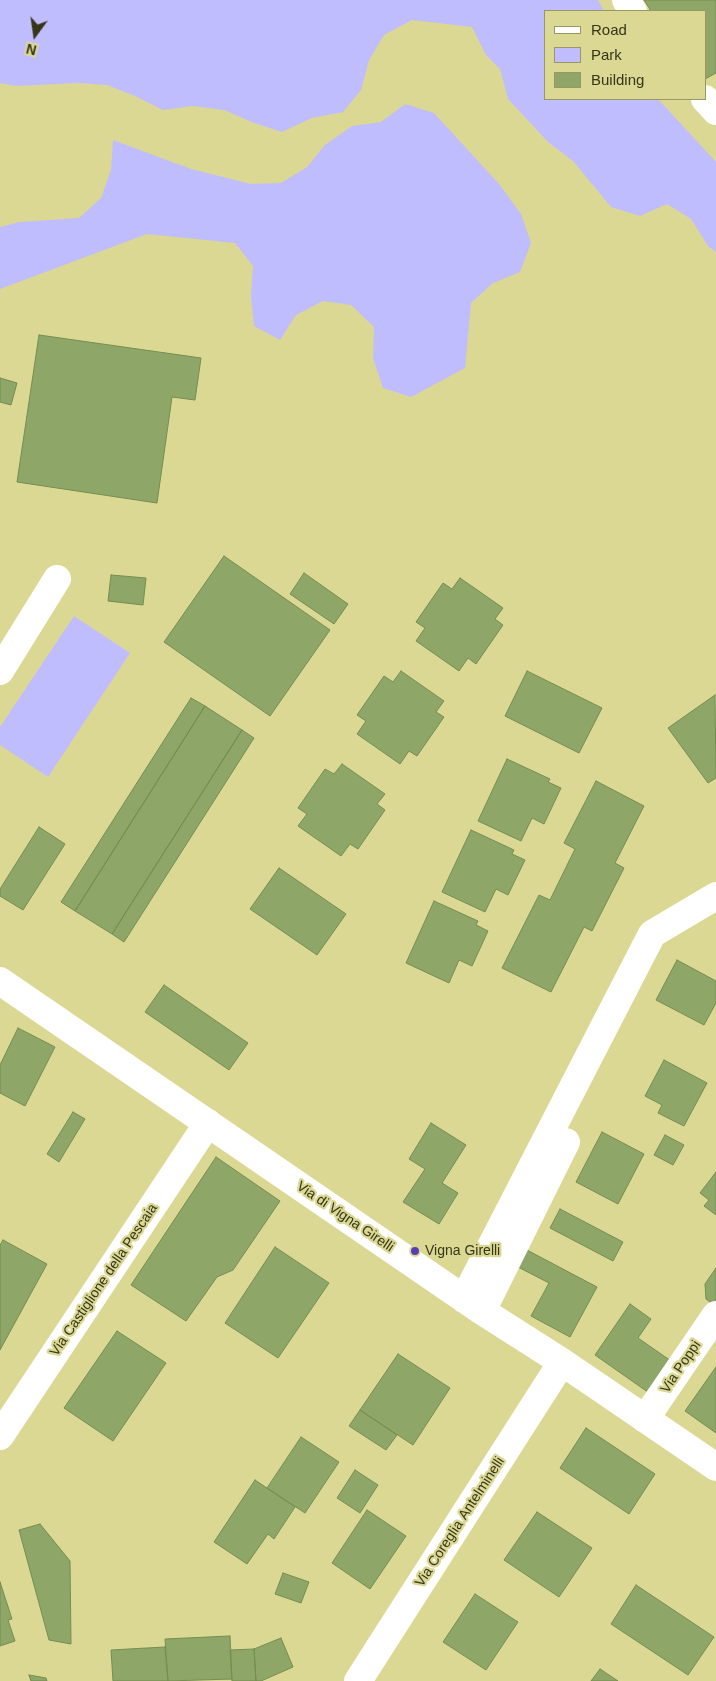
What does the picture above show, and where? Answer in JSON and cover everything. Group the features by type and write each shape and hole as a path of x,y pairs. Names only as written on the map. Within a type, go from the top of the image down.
{"street":[{"path":"705,100 716,111"},
{"path":"0,671 57,579"},
{"path":"473,1305 652,934 716,896"},
{"name":"Via di Vigna Girelli","path":"0,981 473,1305 562,1362 716,1467"},
{"path":"473,1305 643,990"},
{"name":"Via Castiglione della Pescaia","path":"0,1436 208,1123"},
{"name":"Via Poppi","path":"645,1419 716,1315"},
{"name":"Via Coreglia Antelminelli","path":"358,1681 562,1362"}],"green space":[{"path":"0,0 598,0 603,10 544,10 544,100 659,100 716,162 716,252 708,246 691,219 667,204 640,216 611,207 573,161 548,142 508,99 500,69 486,55 472,27 412,20 384,35 369,60 361,90 343,112 312,118 282,132 254,123 224,110 193,106 163,110 107,85 78,83 16,86 0,83"},
{"path":"405,104 434,113 499,184 521,214 531,243 520,272 493,283 471,303 465,368 411,397 383,388 373,358 374,327 351,305 323,301 296,315 280,340 254,326 251,296 253,266 235,243 147,234 0,289 0,227 19,222 79,218 101,198 111,170 113,140 191,169 251,184 281,183 307,167 325,145 352,126 381,122"},
{"path":"74,616 130,653 48,777 0,745 0,727"}],"building":[{"path":"644,0 716,0 716,73 706,78 706,10 650,10"},
{"path":"39,335 201,358 195,400 172,397 157,503 17,482"},
{"path":"0,378 17,383 11,405 0,402"},
{"path":"224,556 330,630 270,716 164,642"},
{"path":"304,573 348,604 334,624 290,594"},
{"path":"111,575 146,578 143,605 108,601"},
{"path":"460,578 503,608 495,619 503,625 476,664 468,658 459,671 416,641 425,628 416,622 443,583 452,589"},
{"path":"401,671 444,701 436,712 444,717 417,756 409,751 400,764 357,734 366,721 357,715 384,676 393,682"},
{"path":"527,671 602,708 579,753 505,716"},
{"path":"715,695 716,778 708,783 668,728"},
{"path":"191,698 205,706 75,911 61,902"},
{"path":"205,706 242,730 112,934 75,911"},
{"path":"242,730 254,738 124,942 112,934"},
{"path":"507,759 550,779 548,782 561,788 544,824 532,818 521,841 478,821"},
{"path":"342,764 385,794 377,804 385,810 358,849 350,844 341,856 298,826 307,814 298,808 325,769 334,774"},
{"path":"596,781 644,806 615,863 624,868 592,931 584,927 551,992 502,968 539,895 550,900 575,849 564,843"},
{"path":"39,827 65,844 23,910 0,896 0,889"},
{"path":"471,830 514,850 512,854 525,860 508,895 496,889 485,912 442,892"},
{"path":"279,868 346,914 317,955 250,909"},
{"path":"434,901 478,921 476,925 488,931 472,966 459,960 449,983 406,963"},
{"path":"677,960 716,981 716,1003 704,1025 656,1000"},
{"path":"164,985 248,1043 229,1070 145,1012"},
{"path":"18,1028 55,1047 25,1106 0,1093 0,1065"},
{"path":"664,1060 707,1083 684,1126 658,1113 662,1105 645,1096"},
{"path":"73,1112 85,1119 59,1162 47,1154"},
{"path":"431,1123 466,1145 442,1183 458,1193 439,1224 403,1202 425,1169 409,1159"},
{"path":"602,1132 644,1154 618,1204 576,1182"},
{"path":"665,1135 684,1145 673,1165 654,1155"},
{"path":"216,1157 280,1201 233,1270 217,1277 186,1321 131,1285"},
{"path":"716,1172 716,1215 704,1206 709,1200 700,1193"},
{"path":"560,1209 623,1242 613,1261 550,1228"},
{"path":"3,1240 47,1264 0,1350 0,1245"},
{"path":"275,1247 329,1283 278,1358 225,1323"},
{"path":"525,1249 597,1287 570,1337 531,1316 549,1283 516,1266"},
{"path":"716,1268 715,1306 706,1299 705,1284"},
{"path":"630,1304 651,1319 638,1338 674,1363 652,1395 595,1355"},
{"path":"117,1331 166,1363 113,1441 64,1408"},
{"path":"398,1354 450,1388 413,1445 360,1410"},
{"path":"716,1367 716,1433 685,1411"},
{"path":"360,1410 397,1435 386,1450 349,1426"},
{"path":"586,1428 655,1474 629,1514 560,1468"},
{"path":"301,1437 339,1462 305,1513 267,1488"},
{"path":"355,1470 378,1485 360,1513 337,1498"},
{"path":"255,1480 295,1507 274,1539 268,1534 247,1564 214,1542"},
{"path":"367,1510 406,1536 370,1589 332,1563"},
{"path":"537,1512 592,1548 559,1597 504,1560"},
{"path":"40,1524 70,1561 71,1644 49,1640 19,1530"},
{"path":"283,1573 309,1582 301,1603 275,1594"},
{"path":"0,1582 12,1619 8,1620 15,1641 0,1646"},
{"path":"636,1585 714,1637 688,1675 611,1624"},
{"path":"475,1594 518,1622 486,1670 443,1642"},
{"path":"230,1636 232,1679 168,1681 165,1639"},
{"path":"281,1638 293,1667 261,1681 256,1681 254,1649"},
{"path":"165,1647 168,1681 113,1681 111,1650"},
{"path":"254,1649 256,1681 232,1681 230,1650"},
{"path":"600,1669 618,1681 591,1681"},
{"path":"29,1675 46,1678 47,1681 31,1681"}],"place":[{"name":"Vigna Girelli","path":"415,1251"}]}
